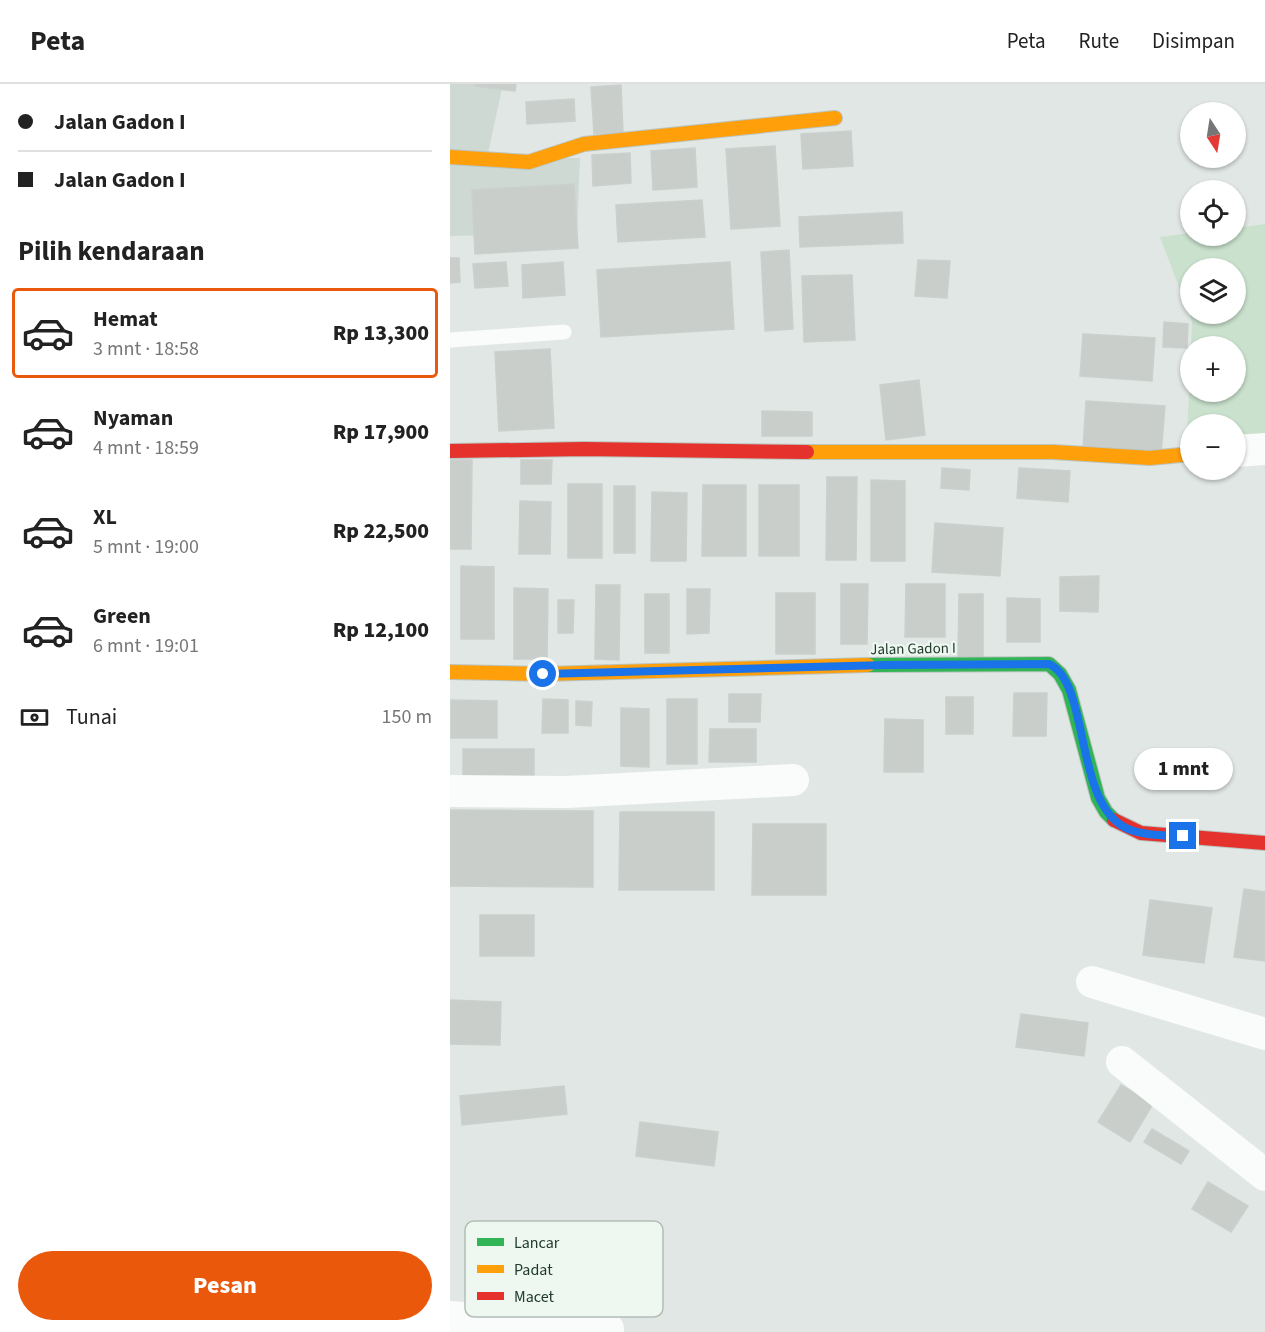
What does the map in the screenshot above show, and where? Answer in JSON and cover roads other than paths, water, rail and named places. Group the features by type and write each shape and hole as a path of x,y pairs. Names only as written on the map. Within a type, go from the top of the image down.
{"street":[{"path":"450,157 529,162 584,144 836,118"},
{"path":"450,451 584,449 757,452 1053,452 1150,458 1180,455"},
{"path":"1246,450 1265,449"},
{"name":"Jalan Gadon I","path":"450,672 543,674 887,665 1049,664 1057,670 1069,689 1096,790 1106,812 1118,824 1142,833 1265,843"},
{"path":"450,791 566,792 793,780"},
{"path":"1092,982 1265,1034"},
{"path":"1122,1062 1265,1175"},
{"path":"450,1317 608,1329"}],"lane":[{"path":"450,340 564,333"}]}
